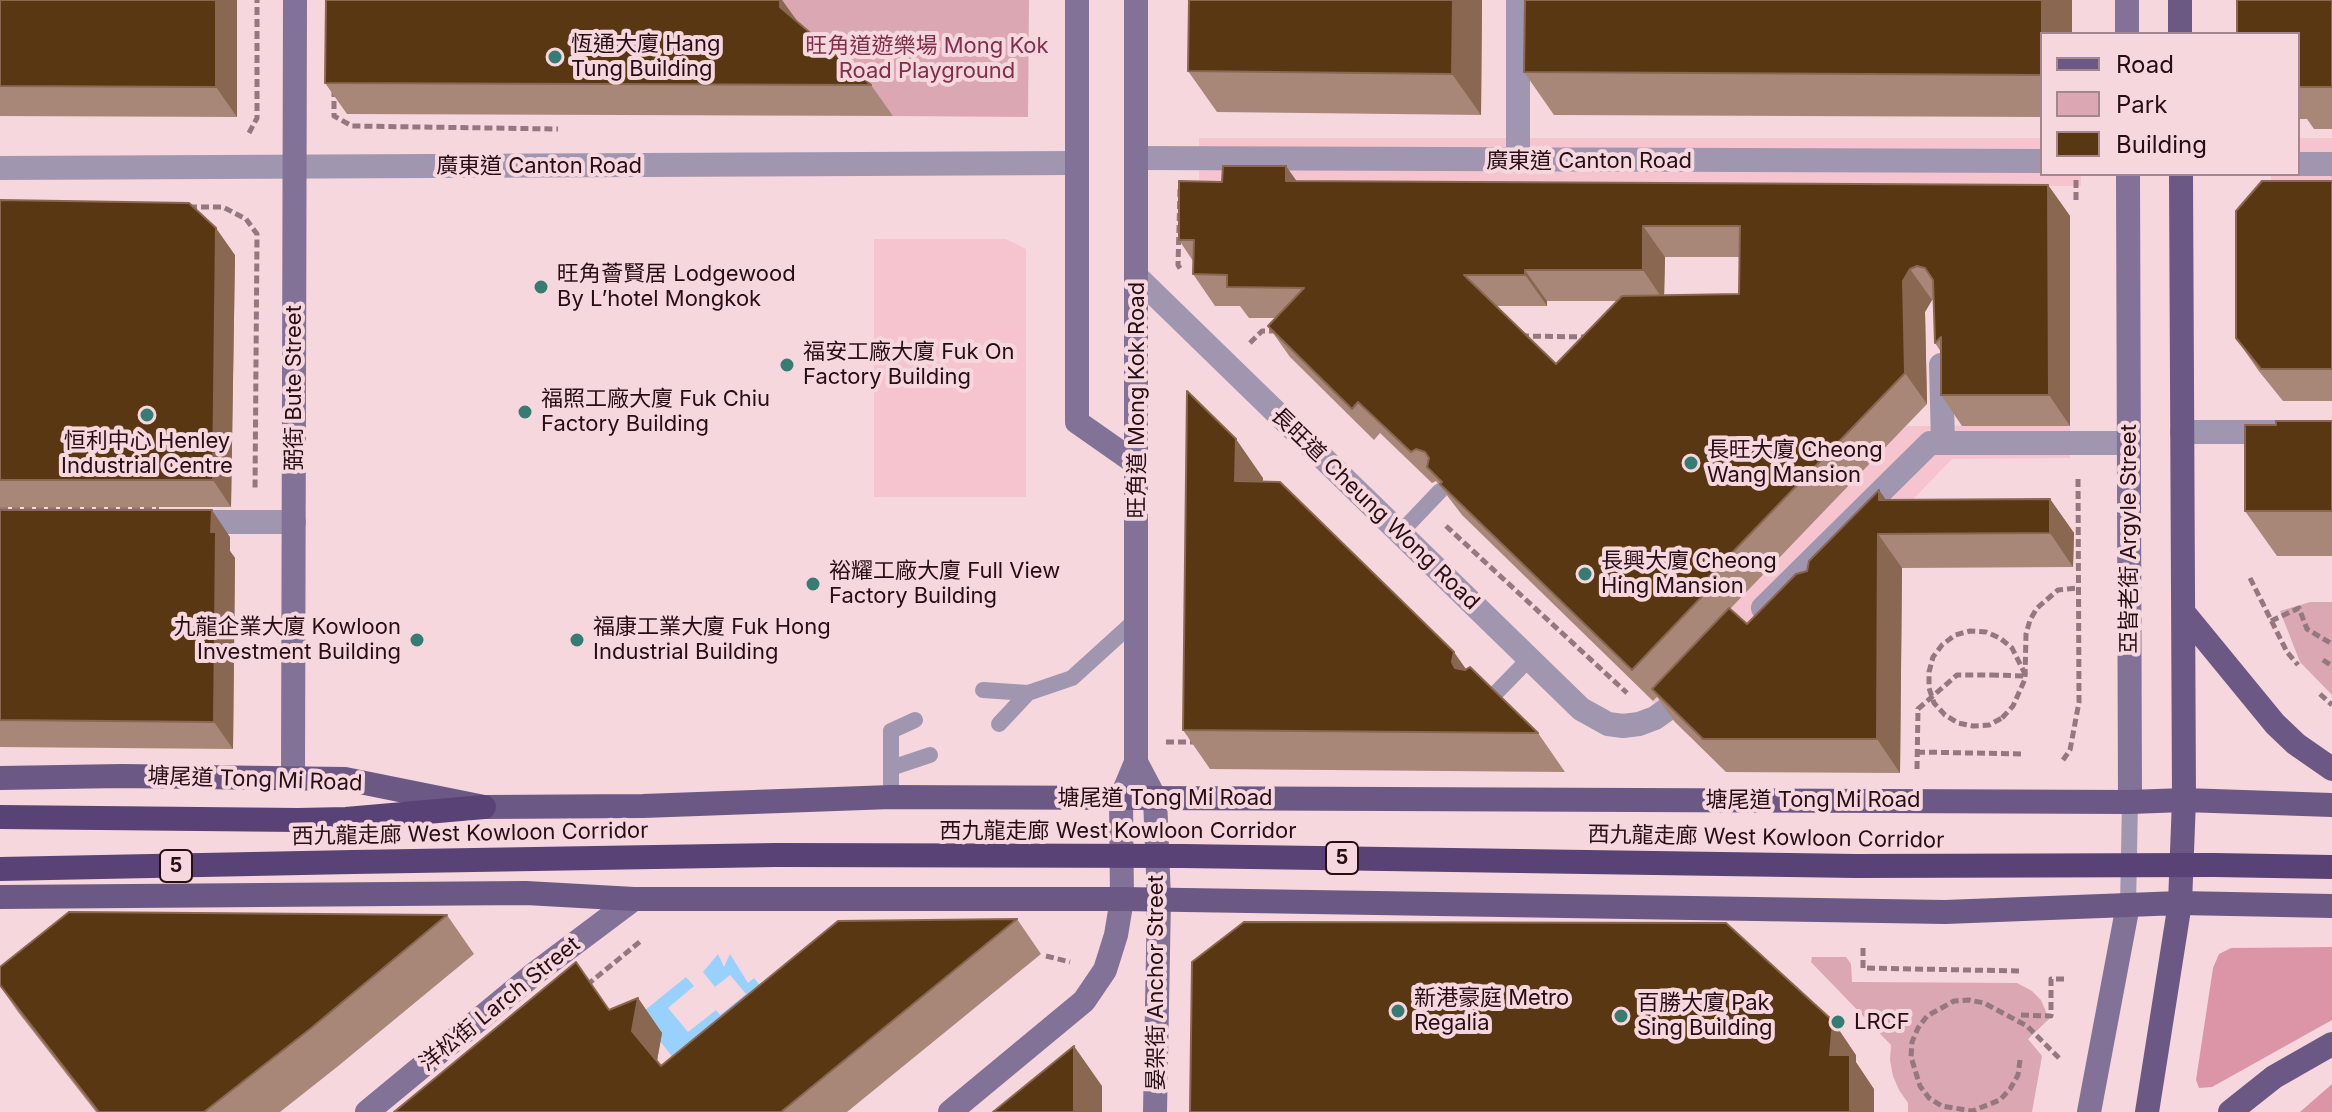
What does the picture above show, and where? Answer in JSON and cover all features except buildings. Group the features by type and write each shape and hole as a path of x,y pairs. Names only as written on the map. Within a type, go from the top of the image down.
{"highway":[{"path":"0,817 298,820 484,807"},
{"name":"西九龍走廊 West Kowloon Corridor","path":"0,869 776,855 1183,856 1856,866 2332,867"}],"main road":[{"path":"2180,0 2180,32"},
{"path":"2147,1112 2180,903 2184,800 2181,176"},
{"path":"2184,613 2275,724 2296,744 2332,769"},
{"name":"塘尾道 Tong Mi Road","path":"0,778 345,779 484,807 643,806 891,797 2184,800 2332,805"},
{"path":"0,897 526,893 634,899 1159,899 1974,912 2180,903 2332,906"},
{"path":"2230,1112 2274,1077 2332,1044"}],"street":[{"name":"弼街 Bute Street","path":"293,777 295,0"},
{"path":"1077,0 1077,422 1137,464"},
{"name":"旺角道 Mong Kok Road","path":"1121,798 1136,762 1136,0"},
{"path":"1518,0 1518,161"},
{"path":"2127,0 2127,32"},
{"name":"廣東道 Canton Road","path":"1137,158 2040,161"},
{"name":"廣東道 Canton Road","path":"0,168 1077,163"},
{"path":"2300,164 2332,164"},
{"name":"亞皆老街 Argyle Street","path":"2128,176 2130,802"},
{"name":"長旺道 Cheung Wong Road","path":"1137,277 1581,709 1594,718 1623,726 1655,718"},
{"path":"1941,340 1943,443"},
{"path":"2182,432 2332,432"},
{"path":"1743,629 1804,580 1930,443 2129,443"},
{"path":"165,515 294,522"},
{"path":"1655,718 1669,708 1701,674"},
{"name":"晏架街 Anchor Street","path":"1136,762 1155,798 1159,899 1155,1112"},
{"path":"950,1112 1084,1001 1105,970 1116,935 1122,899 1121,798"},
{"name":"洋松街 Larch Street","path":"367,1112 534,974 634,899"},
{"path":"2089,1112 2128,905"}],"lane":[{"path":"1400,533 1440,491"},
{"path":"983,690 1028,693 1072,678 1137,619"},
{"path":"1490,699 1529,659"},
{"path":"999,724 1028,693"},
{"path":"891,797 891,731 915,720"},
{"path":"891,768 930,755"},
{"name":"亞皆老街 Argyle Street","path":"2128,905 2130,802"}],"path":[{"path":"242,141 252,131 257,118 257,0"},
{"path":"334,87 334,116 352,126 558,129"},
{"path":"2076,176 2076,200"},
{"path":"1184,276 1178,265 1178,191 1186,182"},
{"path":"175,207 223,207 246,219 257,234 255,493"},
{"path":"1239,334 1249,344 1262,331 1278,331"},
{"path":"1512,336 1589,337"},
{"path":"2063,760 2070,750 2079,702 2078,463"},
{"path":"0,507 165,515"},
{"path":"1425,507 1655,718"},
{"path":"2250,578 2287,652 2298,665"},
{"path":"1917,774 1918,709 1957,675 1991,675 2026,676 2012,648 1986,632 1970,631 1955,635 1942,645 1933,657 1929,672 1929,688 1934,703 1958,723 1989,725 2002,718 2013,706 2025,679 2026,634 2030,620 2046,598 2058,590 2078,588"},
{"path":"2270,621 2299,608 2307,629 2332,645"},
{"path":"2323,660 2332,666"},
{"path":"2320,694 2332,705"},
{"path":"1917,752 2025,754"},
{"path":"580,990 642,940"},
{"path":"1863,948 1863,968 2021,971"},
{"path":"2021,1015 2051,1016 2051,979 2066,979"},
{"path":"2020,1060 2018,1075 2000,1100 1972,1111 1942,1106 1929,1098 1913,1072 1912,1042 1927,1016 1954,1001 1969,1000 1998,1010 2027,1026 2059,1058"}],"shaded area":[{"path":"1199,138 2040,138 2040,176 2081,176 2081,186 1199,186"},
{"path":"2300,138 2332,138 2332,199 2271,200 2271,176 2300,176"},
{"path":"874,239 1006,239 1026,249 1026,497 874,497"},
{"path":"2070,425 2070,458 1952,459 1687,734 1646,695 1906,426"},
{"path":"2332,947 2332,1020 2212,1087 2199,1088 2196,1080 2213,968 2219,954 2231,948"},
{"path":"2332,1084 2332,1112 2300,1112"}],"green space":[{"name":"旺角道遊樂場 Mong Kok Road Playground","path":"776,0 1029,0 1028,117 893,116 810,45"},
{"path":"2310,602 2332,602 2332,695 2300,662 2280,611"},
{"path":"1812,957 1846,957 1851,964 1852,982 2017,983 2032,991 2041,1000 2049,1019 2028,1039 2042,1056 2032,1112 1908,1112 1908,1103 1893,1076 1891,1045 1811,962"}],"water":[{"path":"718,954 724,967 730,954 748,983 754,978 774,1003 687,1075 639,1015 686,977 694,986 668,1008 688,1032 716,1010 720,1015 746,994 730,975 715,987 703,972"}],"place":[{"name":"恆通大廈 Hang Tung Building","path":"555,57"},
{"name":"旺角薈賢居 Lodgewood By L’hotel Mongkok","path":"541,287"},
{"name":"福安工廠大廈 Fuk On Factory Building","path":"787,365"},
{"name":"福照工廠大廈 Fuk Chiu Factory Building","path":"525,412"},
{"name":"恒利中心 Henley Industrial Centre","path":"147,415"},
{"name":"長旺大廈 Cheong Wang Mansion","path":"1691,463"},
{"name":"長興大廈 Cheong Hing Mansion","path":"1585,574"},
{"name":"裕耀工廠大廈 Full View Factory Building","path":"813,584"},
{"name":"九龍企業大廈 Kowloon Investment Building","path":"417,640"},
{"name":"福康工業大廈 Fuk Hong Industrial Building","path":"577,640"},
{"name":"新港豪庭 Metro Regalia","path":"1398,1011"},
{"name":"百勝大廈 Pak Sing Building","path":"1621,1016"},
{"name":"LRCF","path":"1838,1022"}]}
